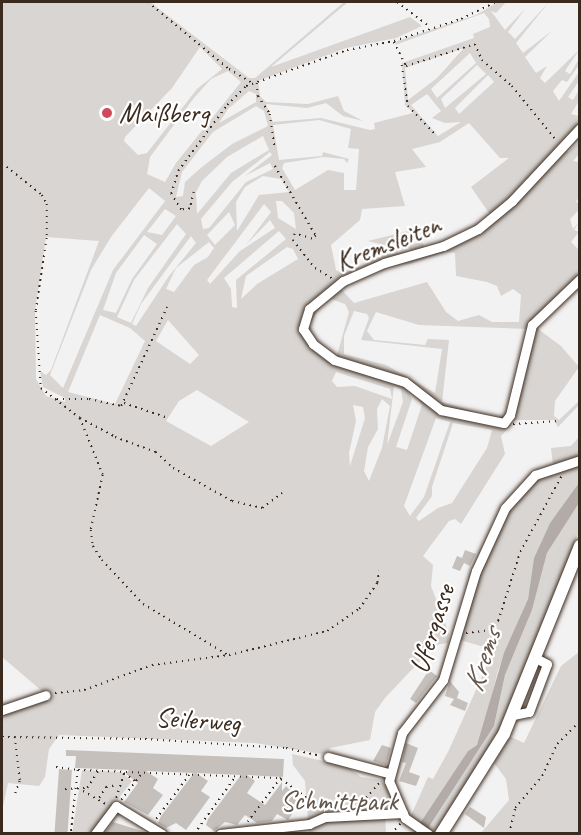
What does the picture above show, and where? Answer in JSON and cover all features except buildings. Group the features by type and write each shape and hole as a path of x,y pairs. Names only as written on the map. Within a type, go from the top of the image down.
{"main road":[{"path":"441,834 495,750 513,715 579,546"}],"street":[{"name":"Kremsleiten","path":"508,420 498,424 441,410 411,385 343,364 314,344 303,329 304,316 316,301 343,281 384,263 462,239 512,201 579,128"},
{"path":"508,420 532,325 579,279"},
{"name":"Ufergasse","path":"388,775 402,733 443,680 476,571 505,508 535,475 579,460"},
{"path":"513,715 529,712 547,664 535,658"},
{"path":"2,710 46,695"},
{"path":"328,757 388,775 406,817 428,834"},
{"path":"95,834 113,807 162,834"},
{"path":"220,834 309,825 319,820 406,817"}],"path":[{"path":"148,2 229,69 253,83"},
{"path":"397,2 430,26"},
{"path":"194,192 190,208 181,210 171,194 178,171 227,105 253,83 347,50 394,41 430,26 461,19 496,2"},
{"path":"394,41 401,64 408,106 436,135"},
{"path":"401,64 406,66 475,44 482,60 512,86 560,147"},
{"path":"258,82 258,96 270,114 275,149"},
{"path":"2,163 42,195 47,204 47,238 36,311 41,388 80,418 115,437 156,452 173,468 232,501 262,508 282,493"},
{"path":"275,166 316,236 312,239 295,234 293,240 324,276 343,281"},
{"path":"55,398 89,399 117,408 123,403 167,307"},
{"path":"123,403 168,418"},
{"path":"80,418 103,475 91,530 102,560 143,604 229,656"},
{"path":"508,420 512,424 558,421"},
{"path":"456,634 489,630 498,621 520,552 568,464"},
{"path":"46,695 84,690 152,665 229,656 327,631 359,609 377,583 379,571"},
{"path":"509,834 515,808 542,776 557,744 579,721"},
{"name":"Seilerweg","path":"2,736 286,748 328,757"},
{"path":"15,736 20,782 15,795"},
{"path":"56,767 78,770 280,778 306,797 319,820"},
{"path":"71,834 78,770"},
{"path":"65,789 82,790 92,785 98,770"},
{"path":"121,771 135,782"},
{"path":"113,807 142,772"},
{"path":"117,786 124,773"},
{"path":"149,828 189,774"},
{"path":"341,810 366,798 388,775"},
{"path":"194,834 236,776"},
{"path":"241,831 280,778"},
{"path":"99,799 110,784 117,786"},
{"path":"113,807 120,793 117,786"},
{"path":"82,790 113,807"},
{"path":"391,834 406,817"}],"green space":[{"path":"2,2 150,2 249,78 255,78 344,2 348,2 271,67 410,17 422,26 396,38 346,48 258,81 260,96 266,102 308,104 338,96 344,111 363,121 343,116 326,103 307,108 266,104 273,122 321,118 370,130 375,129 374,123 413,113 405,105 402,63 474,38 473,34 490,27 489,19 484,13 395,45 397,41 476,15 498,2 506,2 496,13 491,11 505,30 525,9 508,32 515,39 549,2 516,43 523,53 553,30 525,57 536,73 547,66 540,78 545,83 579,50 565,71 570,74 579,59 579,65 567,82 562,80 553,91 559,101 579,72 579,81 568,97 573,100 579,90 579,101 571,114 579,116 579,125 491,216 471,187 509,158 500,158 469,123 440,142 412,149 426,167 395,172 405,206 362,209 360,220 331,245 336,270 343,274 385,255 412,251 407,247 385,250 422,242 426,250 343,278 301,323 325,356 404,384 412,399 396,447 407,450 422,405 408,384 430,405 511,425 501,436 505,454 461,524 455,519 449,521 423,556 433,565 431,586 449,633 448,643 435,645 385,698 375,712 370,740 330,748 328,755 255,743 59,735 49,749 45,777 39,786 8,783 2,811 2,714 46,699 43,692 2,657","holes":["200,47 222,69 197,89 147,153 138,155 124,141 125,137 172,88","464,48 437,78 408,100 405,68","470,53 476,63 437,98 431,89","477,65 486,74 445,108 441,99","228,71 241,82 176,163 165,182 147,174 150,157 211,79","488,75 494,82 459,114 455,108","249,91 256,94 256,102 219,123 228,109","427,94 441,111 432,118 445,123 461,122 438,136 411,105","256,106 264,111 268,126 232,144 202,167 185,182 183,196 176,197 182,172 213,132","319,120 351,129 348,148 359,149 356,190 344,190 344,173 328,170 295,190 282,168 284,163 323,157 344,159 347,163 349,159 323,152 322,156 279,160 273,125","263,136 269,150 231,173 197,214 196,192 202,181 227,157","270,152 272,155 245,176 270,163 273,169 246,182 209,228 203,229 201,219 232,182","263,176 281,179 289,192 259,195 237,231 236,202 245,187","149,188 165,201 113,270 63,388 50,375 91,270 111,237","276,201 282,201 294,213 296,229 278,218","264,204 271,212 246,245 270,220 275,228 240,251 210,284 207,280","165,209 176,216 162,235 147,232","229,212 235,225 215,245 207,235","177,224 186,234 148,288 131,323 117,317 134,280","279,231 286,239 236,280 237,308 232,307 231,289 224,278","144,235 157,244 132,279 116,313 103,310 116,273","191,236 196,243 169,276 136,326 132,324 141,304","46,237 99,241 51,370 46,375 40,371 43,387 65,398 65,402 46,396 36,379 35,311","209,242 214,248 208,257 194,265 174,292 166,289 176,268","287,247 293,249 298,259 257,284 241,299 246,276","100,315 130,328 145,341 115,404 68,392","168,320 199,355 190,364 156,341","336,372 390,389 392,399 355,386 337,387 332,381","394,386 401,389 403,402 387,445","197,390 249,422 211,446 166,421 179,401","382,399 390,406 382,448 369,481 364,471 368,447 378,429 377,409","353,405 363,407 365,418 350,466 349,453 356,421","436,418 450,422 424,497 410,516 404,506","453,423 492,430 487,448 452,503 438,508 419,521 416,518 432,496 432,487"]},
{"path":"579,133 564,150 568,152 579,142 579,154 573,161 579,162 579,197 576,202 579,203 579,210 570,219 573,229 579,222 574,230 579,232 571,242 579,250 579,276 534,319 528,329 419,325 376,312 367,331 374,340 425,345 428,339 449,340 442,402 475,412 474,416 442,408 405,380 336,359 349,312 345,304 331,299 324,302 305,331 310,310 344,282 384,265 452,244 479,230 514,202 550,160","holes":["445,252 455,253 456,276 497,286 501,296 513,289 521,295 519,322 492,322 479,315 458,321 446,312 427,282 354,303 339,287 386,266 410,264","354,311 367,314 369,318 361,340 442,349 435,393 386,365 344,354 344,336"]},
{"path":"416,229 420,238 387,246 368,241"},
{"path":"534,326 561,346 579,367 555,401 554,416 559,420 579,401 579,405 558,427 554,420 511,420"},
{"path":"579,437 579,456 553,465 551,448 571,446"},
{"path":"579,464 578,488 550,523 534,558 528,599 498,670 485,725 477,745 468,751 421,826 410,818 428,777 433,779 448,752 494,650 457,639 466,604 507,510 537,478"},
{"path":"579,503 579,531 501,732 433,833 427,830 494,726 505,675 532,610 547,553"},
{"path":"579,652 579,833 480,834 509,800 506,779 494,763 509,736 524,743 561,666"},
{"name":"Schmittpark","path":"292,754 346,766 361,777 382,780 394,802 392,811 385,812 386,833 309,833 305,781 293,765"},
{"path":"82,770 121,772 132,781 92,833 72,834"}],"shaded area":[{"name":"Krems","path":"579,483 579,503 547,553 532,610 505,675 494,726 425,833 413,834 468,751 477,745 504,653 528,599 534,558 550,523"}],"place":[{"name":"Maißberg","path":"107,113"}]}
